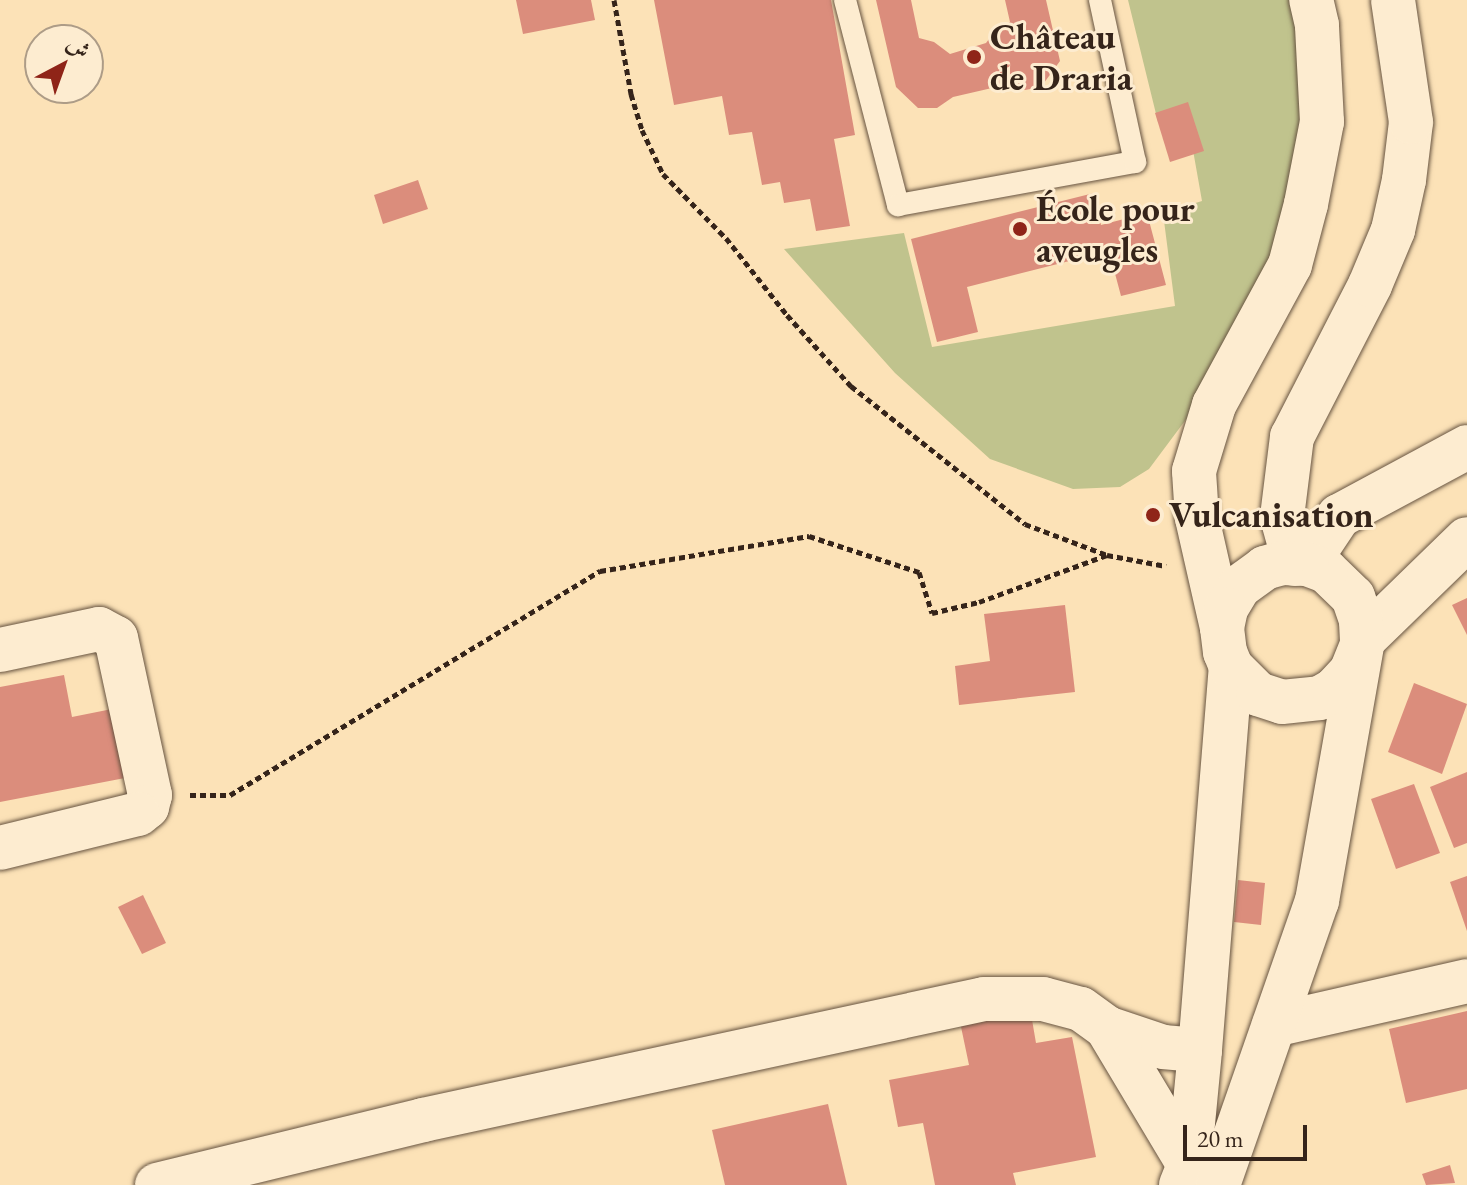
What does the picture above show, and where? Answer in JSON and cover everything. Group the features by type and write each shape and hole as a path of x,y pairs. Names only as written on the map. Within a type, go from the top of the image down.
{"street":[{"path":"1311,0 1317,25 1322,122 1306,204 1290,265 1214,405 1194,471 1197,518 1227,647 1258,694 1297,703 1320,698 1334,690 1351,672 1362,643 1467,539"},
{"path":"1301,564 1282,517 1292,437 1370,285 1393,230 1404,180 1411,122 1393,0"},
{"path":"1301,564 1339,516 1467,447"},
{"path":"1301,564 1326,571 1353,597 1361,620 1362,643 1317,901 1274,1025 1196,1178 1200,1050 1227,647 1226,609 1239,587 1265,568 1301,564"},
{"path":"0,650 99,629 116,638 150,795 147,807 138,814 0,848"},
{"path":"1274,1025 1467,981"},
{"path":"157,1185 423,1120 984,999 1043,999 1081,1009 1107,1028 1163,1047 1200,1050"},
{"path":"1107,1028 1196,1178"}],"lane":[{"path":"845,0 898,205 1135,162 1100,0"}],"path":[{"path":"614,0 631,94 642,130 663,174 726,238 787,315 851,386 1025,524 1107,555 1182,569 1212,582"},
{"path":"150,795 230,795 600,571 809,536 919,572 932,613 992,598 1107,555"}],"green space":[{"path":"1128,0 1299,0 1303,117 1263,298 1199,402 1149,469 1120,487 1073,489 990,459 895,373 784,249 904,233 932,347 1175,306 1163,213 1202,201 1188,122 1158,122"}],"building":[{"path":"516,0 591,0 595,20 523,34"},
{"path":"654,0 831,0 855,135 834,139 850,226 816,231 810,199 784,203 780,182 762,185 752,132 729,135 722,96 674,105"},
{"name":"Château de Draria","path":"876,0 911,0 919,38 934,42 950,54 986,43 995,31 1010,22 1005,0 1046,0 1060,61 1041,87 1025,90 1005,85 953,97 937,108 918,108 896,87"},
{"path":"1188,102 1204,151 1170,162 1155,113"},
{"path":"418,180 428,209 383,224 374,195"},
{"path":"1094,193 1101,225 1147,213 1166,285 1121,296 1109,251 967,287 978,332 937,342 911,239"},
{"path":"1467,598 1467,635 1452,605"},
{"path":"1065,605 1075,692 959,705 955,666 990,661 984,614"},
{"path":"64,675 72,717 112,709 125,778 0,802 0,687"},
{"path":"1414,683 1467,704 1442,774 1388,752"},
{"path":"1467,772 1467,843 1454,848 1430,787"},
{"path":"1414,784 1440,853 1396,869 1371,799"},
{"path":"1467,876 1467,931 1450,882"},
{"path":"1238,880 1265,883 1261,925 1234,922"},
{"path":"143,895 166,943 142,954 118,907"},
{"path":"1030,1008 1036,1043 1072,1037 1096,1157 1013,1173 1016,1185 935,1185 923,1123 898,1127 889,1080 969,1065 960,1022"},
{"path":"1467,1011 1467,1089 1406,1103 1389,1029"},
{"path":"828,1104 847,1185 725,1185 712,1130"},
{"path":"1450,1165 1455,1183 1426,1185 1422,1174"}],"place":[{"name":"Château de Draria","path":"974,57"},
{"name":"École pour aveugles","path":"1020,229"},
{"name":"Vulcanisation","path":"1153,515"}]}
